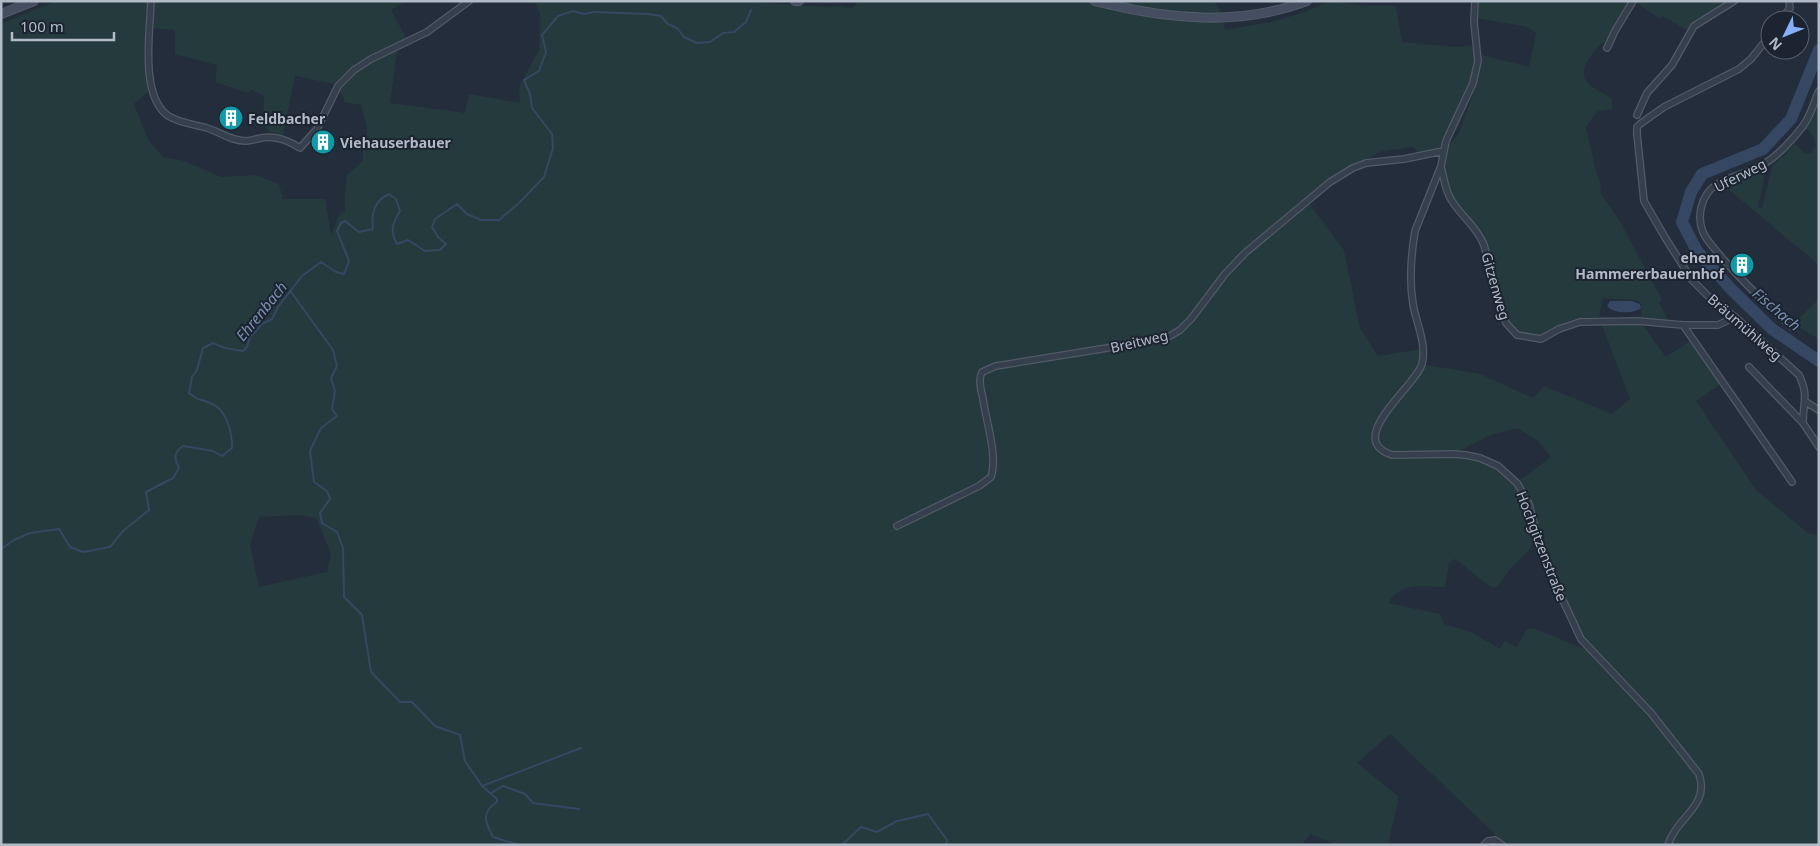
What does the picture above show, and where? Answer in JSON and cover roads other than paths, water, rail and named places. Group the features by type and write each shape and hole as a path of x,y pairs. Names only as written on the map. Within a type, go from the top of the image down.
{"main road":[{"path":"1,14 34,1"},
{"path":"1096,1 1159,14 1226,19 1262,14 1307,1"}],"street":[{"path":"151,1 149,74 156,101 166,114 174,119 238,140 246,142 269,137 286,140 300,148 317,128 338,86 354,70 371,59 427,32 469,1"},
{"name":"Hochgitzenstraße","path":"1475,1 1474,22 1477,70 1474,83 1443,150 1441,166 1415,231 1413,241 1412,302 1423,340 1422,364 1413,380 1390,406 1376,427 1375,436 1378,446 1384,452 1392,455 1453,454 1480,458 1498,466 1517,483 1529,504 1538,539 1552,577 1581,639 1651,713 1699,774 1702,786 1698,804 1678,826 1668,845"},
{"path":"1607,48 1615,31 1634,1"},
{"path":"1637,115 1647,93 1672,65 1694,26 1734,1"},
{"name":"Bräumühlweg","path":"1760,48 1751,59 1739,69 1664,107 1637,127 1644,201 1692,280 1714,302 1735,317 1799,375 1805,388 1806,402 1803,423"},
{"name":"Uferweg","path":"1792,327 1760,299 1717,251 1703,232 1700,215 1705,196 1710,189 1762,166 1804,126 1819,90"},
{"name":"Breitweg","path":"897,526 980,486 991,477 994,461 980,381 982,372 996,366 1170,336 1180,330 1191,319 1225,274 1245,253 1330,182 1352,168 1366,163 1404,159 1443,150"},
{"name":"Gitzenweg","path":"1441,166 1446,188 1452,202 1480,234 1506,323 1517,335 1541,339 1559,329 1580,322 1637,321 1683,325 1718,325 1735,317"},
{"path":"1683,325 1792,482"},
{"path":"1749,367 1803,423 1819,447"},
{"path":"1806,402 1819,410"},
{"path":"1484,845 1495,840 1502,845"}],"water":[{"path":"1610,301 1632,301 1640,304 1641,308 1634,311 1614,311 1607,306"}],"waterway":[{"name":"Ehrenbach","path":"1,549 14,540 30,533 59,529 70,547 83,552 110,547 123,531 149,510 146,492 173,478 179,468 175,456 177,451 183,446 213,451 222,456 232,448 230,428 221,410 189,393 192,377 197,370 203,348 213,343 225,348 243,351 247,347 250,337 262,324 272,319 278,307 302,276 321,262 336,272 344,274 349,261 337,231 341,223 345,221 359,232 373,229 373,213 375,208 380,200 389,194 396,199 400,211 393,227 393,235 397,244 408,240 425,251 440,250 446,244 438,237 432,227 435,219 457,204 467,214 481,220 499,220 519,203 544,177 553,148 552,134 532,108 530,94 524,80 539,71 546,52 542,35 558,16 573,11 584,14 594,12 661,16 668,24 677,28 684,37 697,43 710,42 723,33 734,32 746,22 751,10"},
{"name":"Fischach","path":"1819,50 1791,119 1763,149 1702,174 1691,192 1682,222 1697,251 1732,290 1772,329 1819,361"},
{"path":"291,292 333,350 337,366 331,378 335,391 332,409 337,416 321,428 310,451 314,482 327,491 330,499 320,513 322,523 337,532 343,548 344,597 362,615 371,672 400,702 412,702 435,726 460,735 465,761 482,786 497,799 497,802 489,810 486,818 493,837 519,845"},
{"path":"482,786 581,748"},
{"path":"491,793 503,786 525,794 533,803 579,809"},
{"path":"842,845 861,827 877,832 897,821 928,814 947,840 946,845"}],"place":[{"name":"Feldbacher","path":"231,118"},
{"name":"Viehauserbauer","path":"323,142"},
{"name":"ehem. Hammererbauernhof","path":"1742,265"}]}
